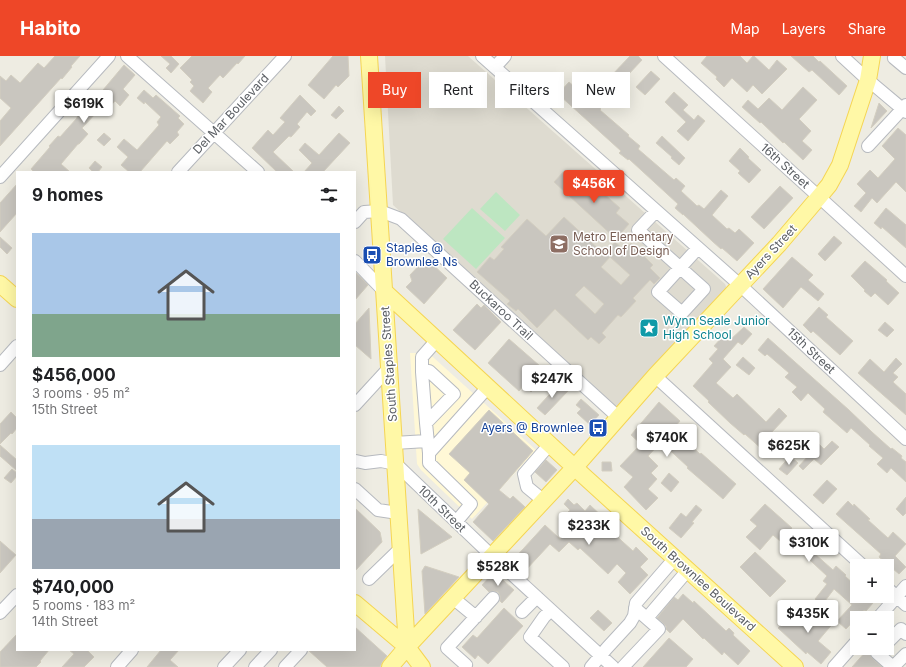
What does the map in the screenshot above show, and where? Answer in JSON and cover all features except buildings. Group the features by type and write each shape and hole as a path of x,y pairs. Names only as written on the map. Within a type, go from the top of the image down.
{"main road":[{"name":"South Staples Street","path":"369,56 407,647"},
{"name":"Ayers Street","path":"407,647 544,501 655,376 779,244 829,185 840,165 868,80 872,56"},
{"path":"0,284 16,298"},
{"name":"South Brownlee Boulevard","path":"384,291 795,667"},
{"path":"356,604 407,647 422,667"},
{"path":"390,667 407,647"}],"street":[{"path":"0,177 109,56"},
{"path":"128,56 257,171"},
{"name":"Del Mar Boulevard","path":"179,171 285,56"},
{"name":"15th Street","path":"482,56 698,248 906,438"},
{"path":"495,67 505,56"},
{"name":"16th Street","path":"664,56 906,276"},
{"path":"842,56 868,80 905,109 868,146"},
{"path":"892,57 906,68"},
{"path":"356,221 364,212 380,210"},
{"name":"Buckaroo Trail","path":"380,210 402,219 618,417"},
{"path":"656,211 638,230 680,268 698,248"},
{"name":"South Brownlee Boulevard","path":"356,262 384,291"},
{"path":"437,340 422,357 429,463 471,504 456,522"},
{"path":"0,365 16,347"},
{"path":"356,404 389,368"},
{"path":"422,372 429,371 469,408"},
{"path":"655,376 855,559"},
{"path":"428,447 469,408 488,387"},
{"path":"426,423 454,394"},
{"path":"394,443 428,447"},
{"path":"544,501 527,487 524,474 550,444"},
{"path":"356,461 365,463 381,461 396,464"},
{"name":"10th Street","path":"396,464 492,556 613,667"},
{"path":"356,490 378,510 398,513"},
{"path":"370,579 400,549"},
{"path":"591,667 630,623 634,616 636,603 676,558"},
{"path":"647,618 688,570"},
{"path":"884,611 906,586"},
{"path":"894,594 906,605"},
{"path":"0,614 16,596"},
{"path":"522,612 537,597"},
{"path":"453,598 476,617"},
{"path":"466,666 448,648 493,598"},
{"path":"623,667 658,628 635,608"},
{"path":"551,610 544,617 530,637 563,667"},
{"path":"894,636 901,629 906,634"},
{"path":"834,667 850,649"},
{"path":"117,667 131,651"},
{"path":"224,667 239,651"},
{"path":"255,667 270,651"},
{"path":"285,667 300,651"},
{"path":"882,655 893,667 906,654"}],"shaded area":[{"name":"Metro Elementary School of Design","path":"385,56 468,56 486,72 429,72 429,108 487,108 487,73 495,80 495,108 527,108 725,284 727,289 616,408 393,205 388,108 421,108 421,72 386,72"},
{"path":"424,349 536,450 472,519 421,470 417,464 410,353 420,353"}],"green space":[{"path":"496,192 520,215 505,231 480,209"},
{"path":"472,208 505,238 476,269 443,239"}],"place":[{"name":"Metro Elementary School of Design","path":"559,244"},
{"name":"Staples @ Brownlee Ns","path":"372,255"},
{"name":"Wynn Seale Junior High School","path":"649,328"},
{"name":"Ayers @ Brownlee","path":"598,428"}]}
